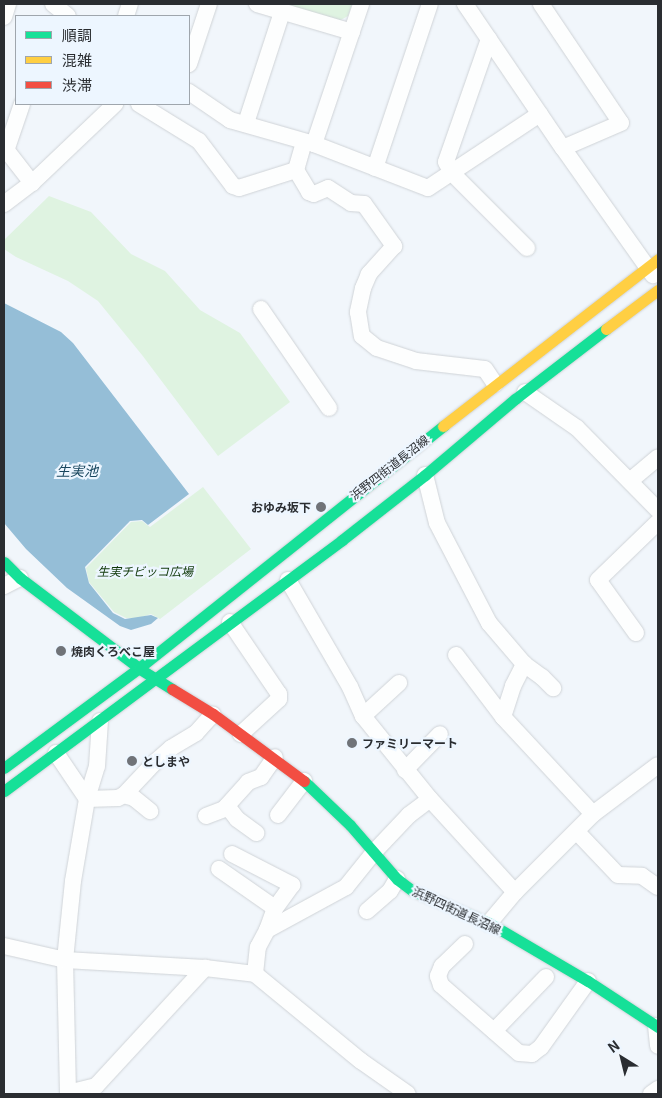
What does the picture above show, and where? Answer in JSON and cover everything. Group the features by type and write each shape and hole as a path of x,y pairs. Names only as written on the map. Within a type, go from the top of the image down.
{"main road":[{"name":"浜野四街道長沼線","path":"653,263 495,384 139,668 213,714 275,757 304,780 350,825 397,879 413,891 490,923 588,981 657,1027"},
{"path":"4,791 342,540 425,475 525,392 658,290"},
{"path":"4,562 20,578 139,668 4,768"}],"street":[{"path":"4,17 8,4"},
{"path":"190,61 209,4"},
{"path":"257,4 352,32"},
{"path":"141,105 199,141 233,186 239,188 296,170 309,143 362,4"},
{"path":"375,168 430,4"},
{"path":"465,4 563,148 653,263 658,281"},
{"path":"541,4 621,123 563,148"},
{"path":"54,7 66,15"},
{"path":"246,123 282,12"},
{"path":"489,39 446,162 452,173 528,248"},
{"path":"190,93 230,120 246,123 309,143 428,188 540,114"},
{"path":"22,105 5,149 32,183"},
{"path":"4,204 32,183 114,105"},
{"path":"296,170 310,192 314,194 328,188 351,203 364,204 394,246 369,274 360,299 358,326 367,342 377,348 416,361 485,369 495,384"},
{"path":"261,310 329,408"},
{"path":"525,392 577,428 631,480 658,510"},
{"path":"631,480 658,458"},
{"path":"425,475 437,523 474,598 489,623 524,664 542,677 552,688"},
{"path":"636,633 598,580 658,522"},
{"path":"4,586 20,578"},
{"path":"288,580 350,687 363,716 430,799 515,892"},
{"path":"230,622 279,694 279,699 241,734"},
{"path":"456,655 504,717 593,814"},
{"path":"504,717 514,686 524,664"},
{"path":"363,716 399,683"},
{"path":"87,799 118,798 124,795 154,763 171,748 196,733 213,714"},
{"path":"100,721 97,766 87,799 73,881 65,960 68,1093 96,1086 205,968"},
{"path":"405,770 440,734"},
{"path":"56,753 87,799"},
{"path":"206,816 227,806 248,782 261,777 275,757"},
{"path":"490,923 515,892 593,814 658,765"},
{"path":"278,815 304,780"},
{"path":"124,795 134,798 150,811"},
{"path":"267,930 346,887 374,852 409,815 430,799"},
{"path":"227,806 237,819 256,833"},
{"path":"576,832 618,875 642,876 658,887"},
{"path":"232,854 292,885 275,908 258,947 256,974"},
{"path":"219,869 275,908"},
{"path":"367,911 390,892 397,879"},
{"path":"465,944 442,966 438,976 441,985 519,1053 532,1054 541,1047 588,981"},
{"path":"4,946 65,960 205,968 256,974 361,1061 408,1094"},
{"path":"494,1031 546,977"},
{"path":"657,1027 658,1046"},
{"path":"651,1094 658,1089"},
{"path":"658,1089 658,1094"}],"green space":[{"path":"274,4 352,4 348,16 337,22"},
{"path":"49,196 91,212 131,254 165,271 200,310 240,333 290,402 218,456 142,355 98,301 68,281 16,257 4,249 4,240"},
{"name":"生実チビッコ広場","path":"203,487 251,549 160,619 151,614 139,618 126,618 114,612 89,582 86,568 131,522 142,521 150,527"}],"water":[{"name":"生実池","path":"4,303 61,332 73,343 189,494 148,525 142,520 130,521 85,567 89,583 113,613 125,619 151,615 158,618 151,624 131,630 120,626 67,588 26,549 4,523"}],"traffic: fast":[{"path":"155,679 342,540 425,475 515,399 606,329"},
{"path":"172,689 139,668 443,426"},
{"path":"4,562 20,578 139,668 4,768"},
{"path":"4,791 155,679"},
{"path":"304,781 350,825 397,879 413,891 489,923 588,981 658,1027"}],"traffic: slow":[{"path":"443,426 658,259"},
{"path":"606,329 658,290"}],"traffic: jam":[{"path":"172,689 213,714 304,781"}],"place":[{"name":"おゆみ坂下","path":"321,507"},
{"name":"焼肉くろべこ屋","path":"61,651"},
{"name":"ファミリーマート","path":"352,743"},
{"name":"としまや","path":"132,761"}]}
